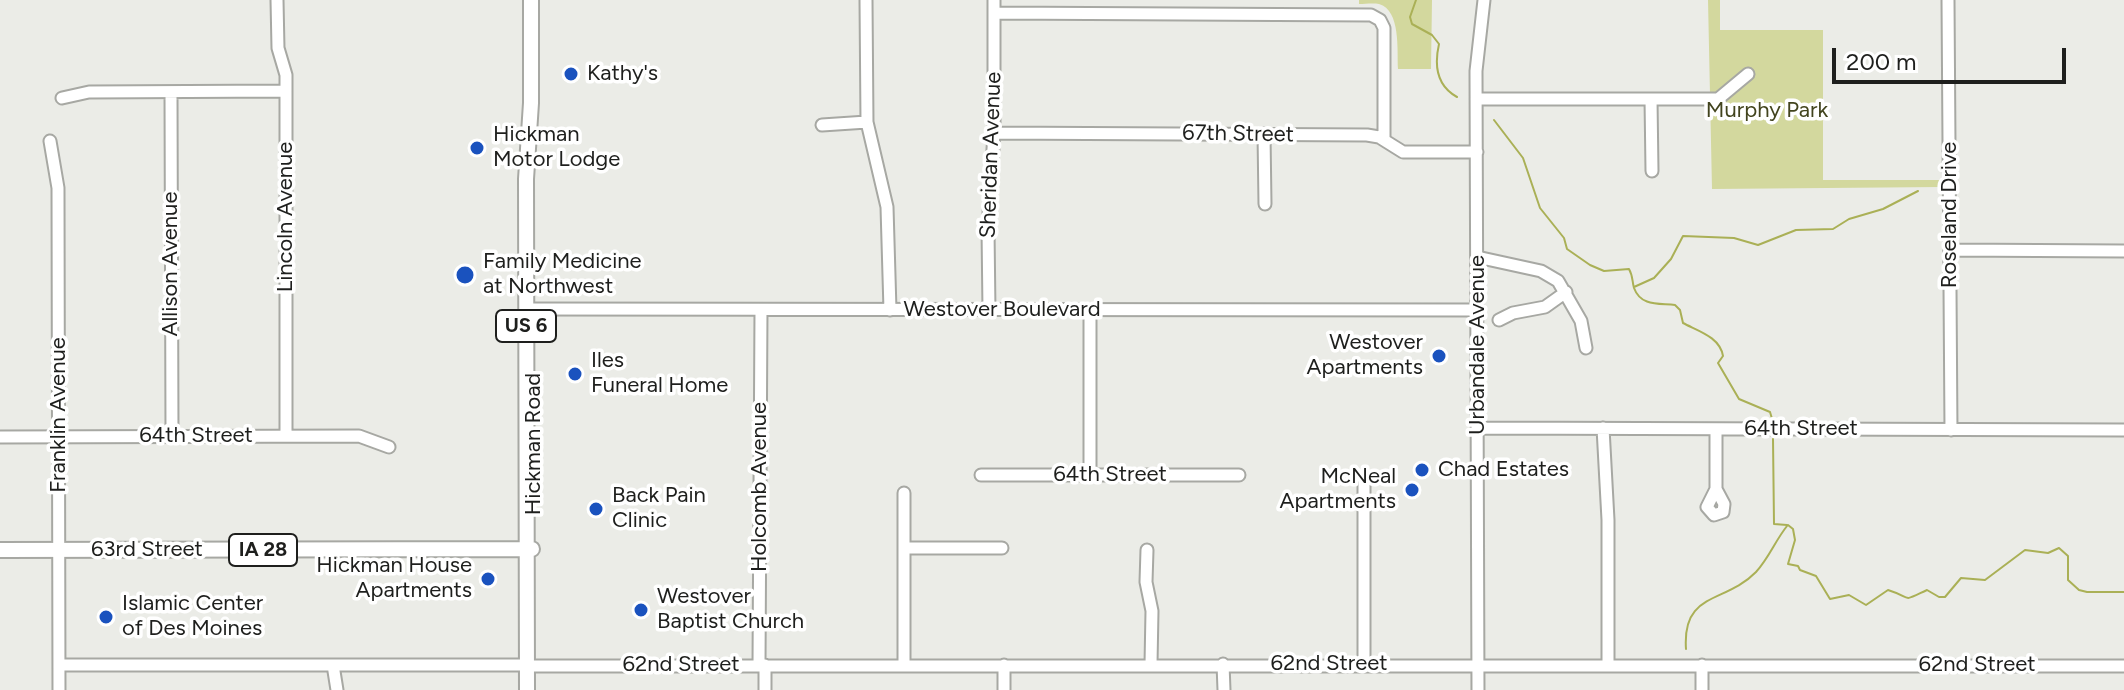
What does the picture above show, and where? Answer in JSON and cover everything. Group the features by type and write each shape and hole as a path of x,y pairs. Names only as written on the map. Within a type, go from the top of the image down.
{"main road":[{"name":"Hickman Road","path":"527,690 530,666 530,309 526,179 531,103 529,0"},
{"name":"63rd Street","path":"0,550 530,549"},
{"name":"Hickman Road","path":"530,666 533,690"}],"street":[{"name":"Lincoln Avenue","path":"277,0 278,48 283,60 286,91 286,436"},
{"path":"866,0 867,122 887,207 890,310"},
{"name":"Sheridan Avenue","path":"989,311 988,218 994,133 994,0"},
{"name":"Urbandale Avenue","path":"1478,690 1476,59 1484,0"},
{"name":"Roseland Drive","path":"1948,0 1951,430"},
{"path":"995,13 1371,15 1380,20 1385,37 1384,139"},
{"path":"1476,99 1718,99 1748,74"},
{"path":"62,98 89,92 286,91"},
{"name":"Allison Avenue","path":"171,92 172,435"},
{"path":"1651,99 1652,171"},
{"path":"822,125 867,122"},
{"name":"67th Street","path":"994,133 1367,135 1384,139 1403,152 1477,152"},
{"path":"1264,134 1265,204"},
{"name":"Franklin Avenue","path":"50,141 58,188 59,690"},
{"path":"1950,250 2124,251"},
{"path":"1477,257 1541,271 1558,281 1581,321 1586,348"},
{"path":"1499,320 1513,313 1535,311 1566,292"},
{"name":"Westover Boulevard","path":"530,309 1478,310"},
{"name":"Holcomb Avenue","path":"761,310 762,665 765,690"},
{"path":"1090,311 1090,475"},
{"name":"64th Street","path":"1478,428 2124,430"},
{"path":"1603,428 1608,520 1608,665"},
{"path":"1716,429 1716,489"},
{"name":"64th Street","path":"0,437 359,436 389,447"},
{"name":"64th Street","path":"981,475 1239,475"},
{"path":"1364,482 1364,665"},
{"path":"904,493 904,665"},
{"path":"904,548 1002,548"},
{"path":"1147,550 1146,582 1152,611 1151,664"},
{"path":"1223,664 1224,690"},
{"name":"62nd Street","path":"59,665 2124,666"},
{"path":"333,665 337,690"},
{"path":"1004,665 1004,690"},
{"path":"1702,665 1702,690"}],"green space":[{"path":"1359,0 1432,0 1431,69 1398,69 1396,32 1391,14 1379,4 1359,4"},
{"name":"Murphy Park","path":"1708,0 1720,0 1720,30 1823,30 1823,180 1941,180 1941,187 1712,189"}],"waterway":[{"path":"1416,0 1410,17 1412,24 1432,35 1439,44 1437,60 1441,81 1457,97"},
{"path":"1494,120 1523,158 1540,208 1564,238 1567,249 1604,271 1629,269 1634,288 1641,298 1652,303 1675,305 1680,310 1683,323 1708,335 1718,344 1723,356 1718,363 1739,399 1770,412 1773,422"},
{"path":"1634,287 1654,278 1671,259 1683,236 1734,238 1758,245 1796,230 1833,229 1849,219 1883,209 1918,191"},
{"path":"1773,439 1774,524 1787,525"},
{"path":"1788,525 1793,529 1795,540 1788,564 1816,576 1830,599 1849,595 1866,605 1888,590 1907,598 1927,590 1945,597 1961,578 1985,580 2025,550 2048,553 2059,548 2068,556 2068,580 2079,590 2124,592"},
{"path":"1686,649 1687,630 1698,608 1756,572 1787,526"}],"place":[{"name":"Kathy's","path":"571,74"},
{"name":"Hickman Motor Lodge","path":"477,148"},
{"name":"Family Medicine at Northwest","path":"465,275"},
{"name":"Westover Apartments","path":"1439,356"},
{"name":"Iles Funeral Home","path":"575,374"},
{"name":"Chad Estates","path":"1422,470"},
{"name":"McNeal Apartments","path":"1412,490"},
{"name":"Back Pain Clinic","path":"596,509"},
{"name":"Hickman House Apartments","path":"488,579"},
{"name":"Westover Baptist Church","path":"641,610"},
{"name":"Islamic Center of Des Moines","path":"106,617"}]}
